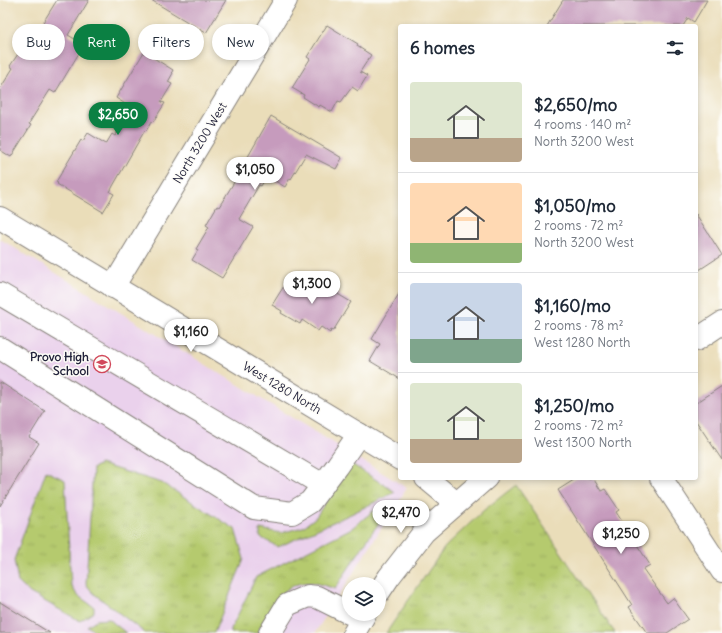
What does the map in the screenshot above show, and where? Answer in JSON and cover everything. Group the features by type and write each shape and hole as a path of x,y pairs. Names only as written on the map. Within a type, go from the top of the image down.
{"street":[{"name":"North 3200 West","path":"113,287 286,0"},
{"name":"West 1280 North","path":"0,218 398,458"},
{"path":"0,294 323,485"},
{"path":"698,339 722,322"},
{"path":"0,348 254,508 292,513 310,502 359,434"},
{"path":"428,480 456,503"},
{"path":"386,582 424,532 484,480"},
{"path":"662,480 722,571"},
{"path":"270,633 287,605 308,596 316,597 342,611"}],"shaded area":[{"name":"Provo High School","path":"0,239 407,488 351,577 342,577 342,590 315,633 0,633"}],"green space":[{"path":"350,463 395,492 278,547 260,537 260,529 281,533 303,527 316,517"},
{"path":"100,464 162,483 235,529 244,559 214,633 145,633 93,593 86,584 93,468"},
{"path":"46,471 65,480 71,585 77,595 94,607 94,612 80,621 30,593 18,582 14,560"},
{"path":"516,485 615,633 386,633 445,547 484,510"},
{"path":"396,502 373,531 335,589 319,584 306,583 295,585 286,590 278,598 257,633 231,633 231,629 256,577 352,528 372,512"},
{"path":"109,619 126,633 98,633 87,626 96,620"}],"building":[{"path":"57,0 89,0 75,24 73,24 68,35 73,38 73,60 75,60 55,93 50,90 31,120 29,124 31,125 11,157 0,150 0,89 13,68 10,66 14,60 65,60 65,24 42,24"},
{"path":"151,0 226,0 206,33 204,32 204,24 191,24"},
{"path":"563,0 707,0 694,22 688,18 684,24 548,24"},
{"path":"327,25 358,44 357,46 371,55 360,72 367,76 358,91 352,87 341,102 338,101 332,112 320,105 319,107 292,88 310,59 307,57"},
{"path":"139,60 157,60 173,70 168,82 172,84 161,102 165,103 153,122 152,121 146,131 145,130 113,186 110,192 114,194 103,212 56,182 81,140 83,141 88,133 106,144 112,134 115,136 133,109 116,98"},
{"path":"271,116 342,158 336,169 306,154 285,187 267,176 261,186 259,185 239,219 253,227 222,278 192,260 198,250 196,249 209,227 206,225 246,163 245,162"},
{"path":"698,217 722,255 698,271"},
{"path":"304,274 351,302 333,331 331,330 330,333 321,327 318,331 302,320 300,324 281,313 282,311 272,305 284,286 293,291"},
{"path":"398,295 398,378 370,361 380,344 372,339"},
{"name":"Provo High School","path":"0,382 45,411 29,437 39,443 0,506"},
{"path":"722,386 722,460 698,424 698,402"},
{"path":"574,480 594,480 601,491 605,489 619,510 616,512 650,565 643,569 667,603 673,598 688,619 667,633 647,633 629,607 632,605 558,490"},
{"path":"0,602 50,633 0,633"}],"place":[{"name":"Provo High School","path":"102,364"}]}
